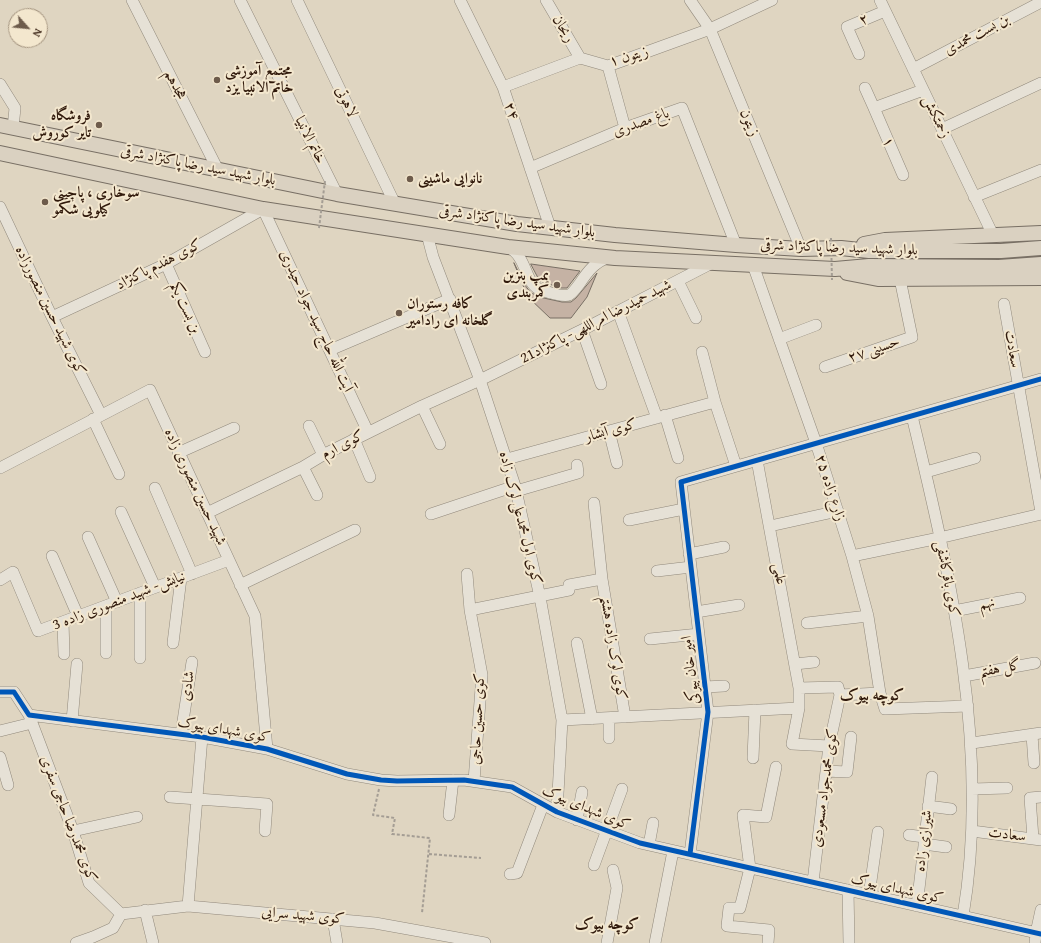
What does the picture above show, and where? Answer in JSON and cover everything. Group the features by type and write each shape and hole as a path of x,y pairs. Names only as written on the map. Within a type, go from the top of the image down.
{"main road":[{"name":"بلوار شهید سید رضا پاکنژاد شرقی","path":"6,126 337,194 517,224 615,235 736,245 801,248 833,243 869,251 1001,251 1041,248"},
{"name":"بلوار شهید سید رضا پاکنژاد شرقی","path":"0,153 263,209 508,247 610,257 753,265 832,275 870,266 999,267 1041,264"},
{"path":"0,161 53,165"},
{"path":"833,243 1041,233"},
{"path":"832,275 878,279 1041,278"}],"street":[{"name":"هجدهم","path":"132,0 218,170"},
{"name":"خاتم الانبیا","path":"240,0 337,194"},
{"name":"لاهوتی","path":"297,0 395,204"},
{"name":"۲۴","path":"460,0 503,87 550,227"},
{"name":"ریحان","path":"546,0 580,58"},
{"name":"زیتون","path":"690,0 710,30 801,248"},
{"name":"زحمتکش","path":"880,0 993,235"},
{"name":"زیتون ۱","path":"580,58 608,66 710,30 766,1"},
{"name":"بن بست محمدی","path":"913,69 1041,2"},
{"name":"۲","path":"859,54 847,27 885,12"},
{"path":"503,87 580,58"},
{"path":"608,66 626,128"},
{"path":"942,129 1041,83"},
{"path":"0,84 15,108 6,126"},
{"name":"۱","path":"865,88 903,175"},
{"path":"874,108 923,90"},
{"name":"باغ مصدری","path":"530,168 626,128 682,108 736,245"},
{"path":"974,196 1041,170"},
{"name":"کوی شهید حسین منصورزاده","path":"0,207 97,417 119,474"},
{"name":"کوی هفدم پاکنژاد","path":"52,317 166,264 263,209"},
{"name":"آیت الله حاج سید جواد حیدری","path":"263,209 368,432"},
{"name":"کوی اول محمدعلی لوک زاده","path":"427,234 433,257 480,380 516,488 540,597 562,720 557,812"},
{"path":"508,247 518,253 530,279 539,289 564,295 570,295 591,267 597,262 610,257"},
{"name":"شهید حمیدرضا امراللهی- پاکنژاد21","path":"480,380 582,330 712,263"},
{"name":"بن بست یکم","path":"166,264 205,352"},
{"name":"زارع زاده ۲۵","path":"753,265 816,443 852,556 868,616 880,693 885,709 968,706"},
{"name":"حسینی ۲۷","path":"825,367 912,338 900,279"},
{"path":"678,281 696,318"},
{"path":"330,350 450,299"},
{"name":"سعادت","path":"1004,304 1018,386 1036,453 1041,513"},
{"path":"618,311 678,458"},
{"path":"779,339 816,325"},
{"path":"582,330 601,384"},
{"path":"702,352 715,402 736,466 1041,379"},
{"name":"کوی ارم","path":"207,513 303,467 368,432 480,380"},
{"name":"شهید حسین منصوری زاده","path":"0,468 150,390 255,616 267,749"},
{"name":"کوی آبشار","path":"506,459 715,402"},
{"path":"422,406 440,444"},
{"name":"کوی باقرکاشفی","path":"912,416 926,472 954,610 972,743 972,831 968,888 963,916"},
{"path":"309,426 323,455"},
{"path":"178,453 234,428"},
{"path":"609,431 617,463"},
{"path":"354,439 370,477"},
{"path":"926,472 975,458"},
{"name":"علمی","path":"757,460 799,688 799,708 792,744 829,746"},
{"path":"431,514 516,488 578,473 577,465"},
{"name":"امیر خان بیوکی","path":"690,854 708,712 681,482 736,466"},
{"path":"303,467 318,495"},
{"path":"155,488 192,574"},
{"name":"کوی لوک زاده هشتم","path":"594,503 602,579 625,717"},
{"path":"629,520 684,509"},
{"path":"770,526 838,511"},
{"path":"122,512 155,587"},
{"path":"852,556 939,538 1041,513"},
{"path":"240,585 355,530"},
{"path":"88,537 117,602"},
{"path":"689,554 724,547"},
{"path":"52,556 78,616"},
{"name":"نیایش- شهید منصوری زاده 3","path":"0,580 13,572 38,631 229,560"},
{"path":"657,571 691,567"},
{"name":"کوی حسین حاجی","path":"467,574 470,610 482,675 474,782"},
{"path":"173,643 181,578"},
{"name":"کوی لوک زاده هشتم","path":"540,597 569,590 569,585 602,579"},
{"path":"140,593 140,658"},
{"path":"470,610 540,597"},
{"name":"نهم","path":"954,610 1020,598"},
{"path":"696,612 739,605"},
{"path":"106,606 106,653"},
{"path":"807,623 868,616"},
{"path":"62,622 64,654"},
{"path":"650,639 699,634"},
{"path":"577,643 592,719"},
{"name":"شادی","path":"181,734 192,662"},
{"path":"795,664 814,662"},
{"name":"گل هفتم","path":"964,676 1036,663"},
{"path":"72,721 77,664"},
{"path":"705,687 724,686"},
{"path":"799,688 838,687 840,695 880,693"},
{"path":"0,692 14,692 30,719 0,731"},
{"name":"کوی محمدجواد مسعودی","path":"813,882 829,746 840,695"},
{"path":"562,720 799,708"},
{"path":"753,758 755,710"},
{"path":"609,718 609,738"},
{"name":"کوی شهدای بیوک","path":"30,719 72,721 202,737 267,749 347,774 381,780 397,782 464,780 512,787 557,812 640,843 963,916 1037,937"},
{"name":"کوی محمدرضا حاجی سفری","path":"30,719 73,831 89,883 121,914"},
{"path":"972,743 1036,734 1034,763"},
{"path":"188,906 202,737"},
{"path":"826,771 847,772 851,737"},
{"path":"0,758 8,785"},
{"path":"768,943 769,930 727,926 729,908 740,908 750,868 743,815 766,816 776,767"},
{"name":"شیرازی زاده","path":"916,906 932,777"},
{"path":"449,815 453,780"},
{"path":"972,789 1007,788"},
{"path":"594,865 608,831 622,789"},
{"path":"577,820 582,792"},
{"path":"170,797 267,804 265,831"},
{"path":"1037,839 1030,798 1041,797"},
{"path":"510,874 517,873 543,805"},
{"path":"928,806 951,809"},
{"path":"73,831 137,817"},
{"path":"649,845 652,823"},
{"name":"سعادت","path":"972,831 1037,839"},
{"path":"869,895 878,832"},
{"path":"909,835 946,847"},
{"path":"655,943 673,850"},
{"path":"607,943 617,888 612,870"},
{"path":"848,890 849,943"},
{"name":"کوی شهید سرایی","path":"121,914 188,906 375,923 485,943"},
{"path":"145,910 153,943"},
{"path":"1037,937 1041,910"},
{"path":"76,943 113,928 121,914"},
{"path":"333,919 337,943"}],"path":[{"path":"319,228 325,181"},
{"path":"832,275 833,243"},
{"path":"381,780 373,815 395,818 392,834 430,838 422,913"},
{"path":"428,854 481,858"}],"building":[{"path":"514,263 530,292 539,297 562,302 571,302 576,298 597,273 587,297 571,318 550,318 528,297"},
{"path":"531,264 580,271 567,288 561,288 540,281"}],"cycle path":[{"path":"690,854 708,712 681,482 1041,379"},
{"path":"0,692 14,692 29,715 202,737 267,749 347,774 381,780 464,780 512,787 557,812 640,843 1041,934"}],"place":[{"name":"مجتمع آموزشی خاتم الانبیا یزد","path":"217,80"},
{"name":"فروشگاه تایر کوروش","path":"99,125"},
{"name":"نانوایی ماشینی","path":"410,179"},
{"name":"سوخاری ، پاچینی کیلویی شکمو","path":"45,202"},
{"name":"پمپ بنزین کمربندی","path":"557,285"},
{"name":"کافه رستوران گلخانه ای رادامیر","path":"399,313"}],"district":[{"name":"کوچه بیوک","path":"872,696"},
{"name":"کوچه بیوک","path":"607,925"}]}
